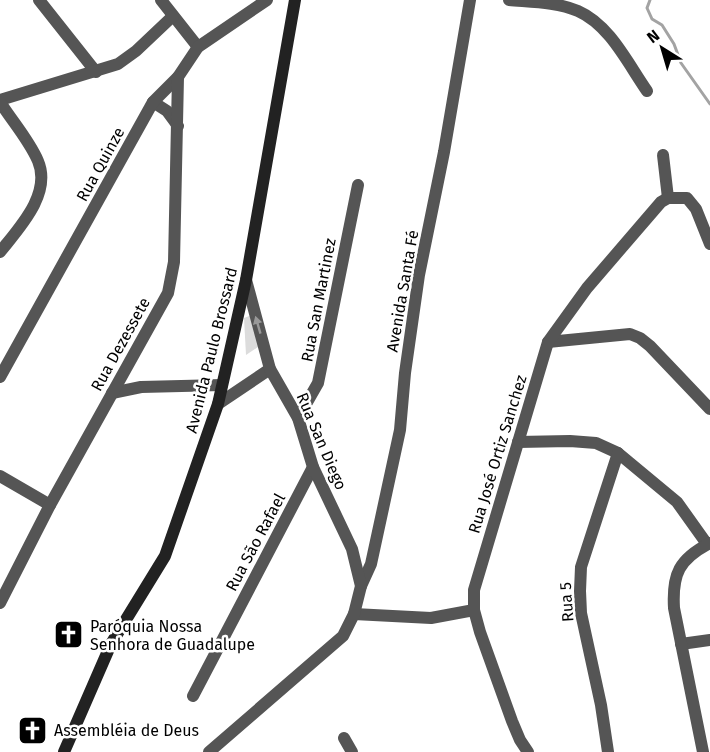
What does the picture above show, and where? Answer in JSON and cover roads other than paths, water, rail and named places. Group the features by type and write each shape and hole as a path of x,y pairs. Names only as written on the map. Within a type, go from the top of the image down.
{"main road":[{"name":"Avenida Paulo Brossard","path":"64,752 111,644 165,556 218,404 246,280 295,0"}],"street":[{"path":"39,0 96,72"},
{"path":"161,0 198,47"},
{"name":"Rua Quinze","path":"0,377 153,102 178,77 198,47 267,0"},
{"name":"Avenida Santa Fé","path":"361,586 371,564 400,430 405,373 419,275 444,152 470,0"},
{"path":"509,0 562,6 590,18 604,28 647,92"},
{"path":"0,252 35,204 41,174 38,161 0,101 118,64 136,51 173,16"},
{"name":"Rua Dezessete","path":"0,603 50,505 168,293 174,262 178,77"},
{"path":"153,102 167,111 178,126"},
{"path":"663,155 668,198 687,198 696,209 710,244"},
{"name":"Rua San Martinez","path":"298,418 318,383 358,185"},
{"name":"Rua José Ortiz Sanchez","path":"528,752 512,720 474,610 474,590 478,574 548,342 587,288 653,210 668,198"},
{"name":"Rua San Diego","path":"209,752 343,636 354,614 361,586 351,549 313,467 298,418 270,369 246,280"},
{"path":"548,342 617,334 630,334 640,338 710,409"},
{"path":"125,367 141,387"},
{"path":"218,404 270,369"},
{"path":"112,393 141,387 222,385"},
{"path":"518,442 596,443 618,453 677,502 708,543 691,553 681,567 673,586 674,608 681,644 705,734 703,752"},
{"name":"Rua 5","path":"608,752 601,705 581,613 580,591 581,567 618,453"},
{"name":"Rua São Rafael","path":"192,696 313,467"},
{"path":"0,476 50,505"},
{"path":"354,614 431,618 474,610"},
{"path":"681,644 710,640"},
{"path":"344,738 352,752"}],"waterway":[{"path":"650,0 647,8 652,19 662,25 674,44 681,63 710,104"}],"place":[{"name":"Paróquia Nossa Senhora de Guadalupe","path":"69,635"},
{"name":"Assembléia de Deus","path":"33,730"}]}
